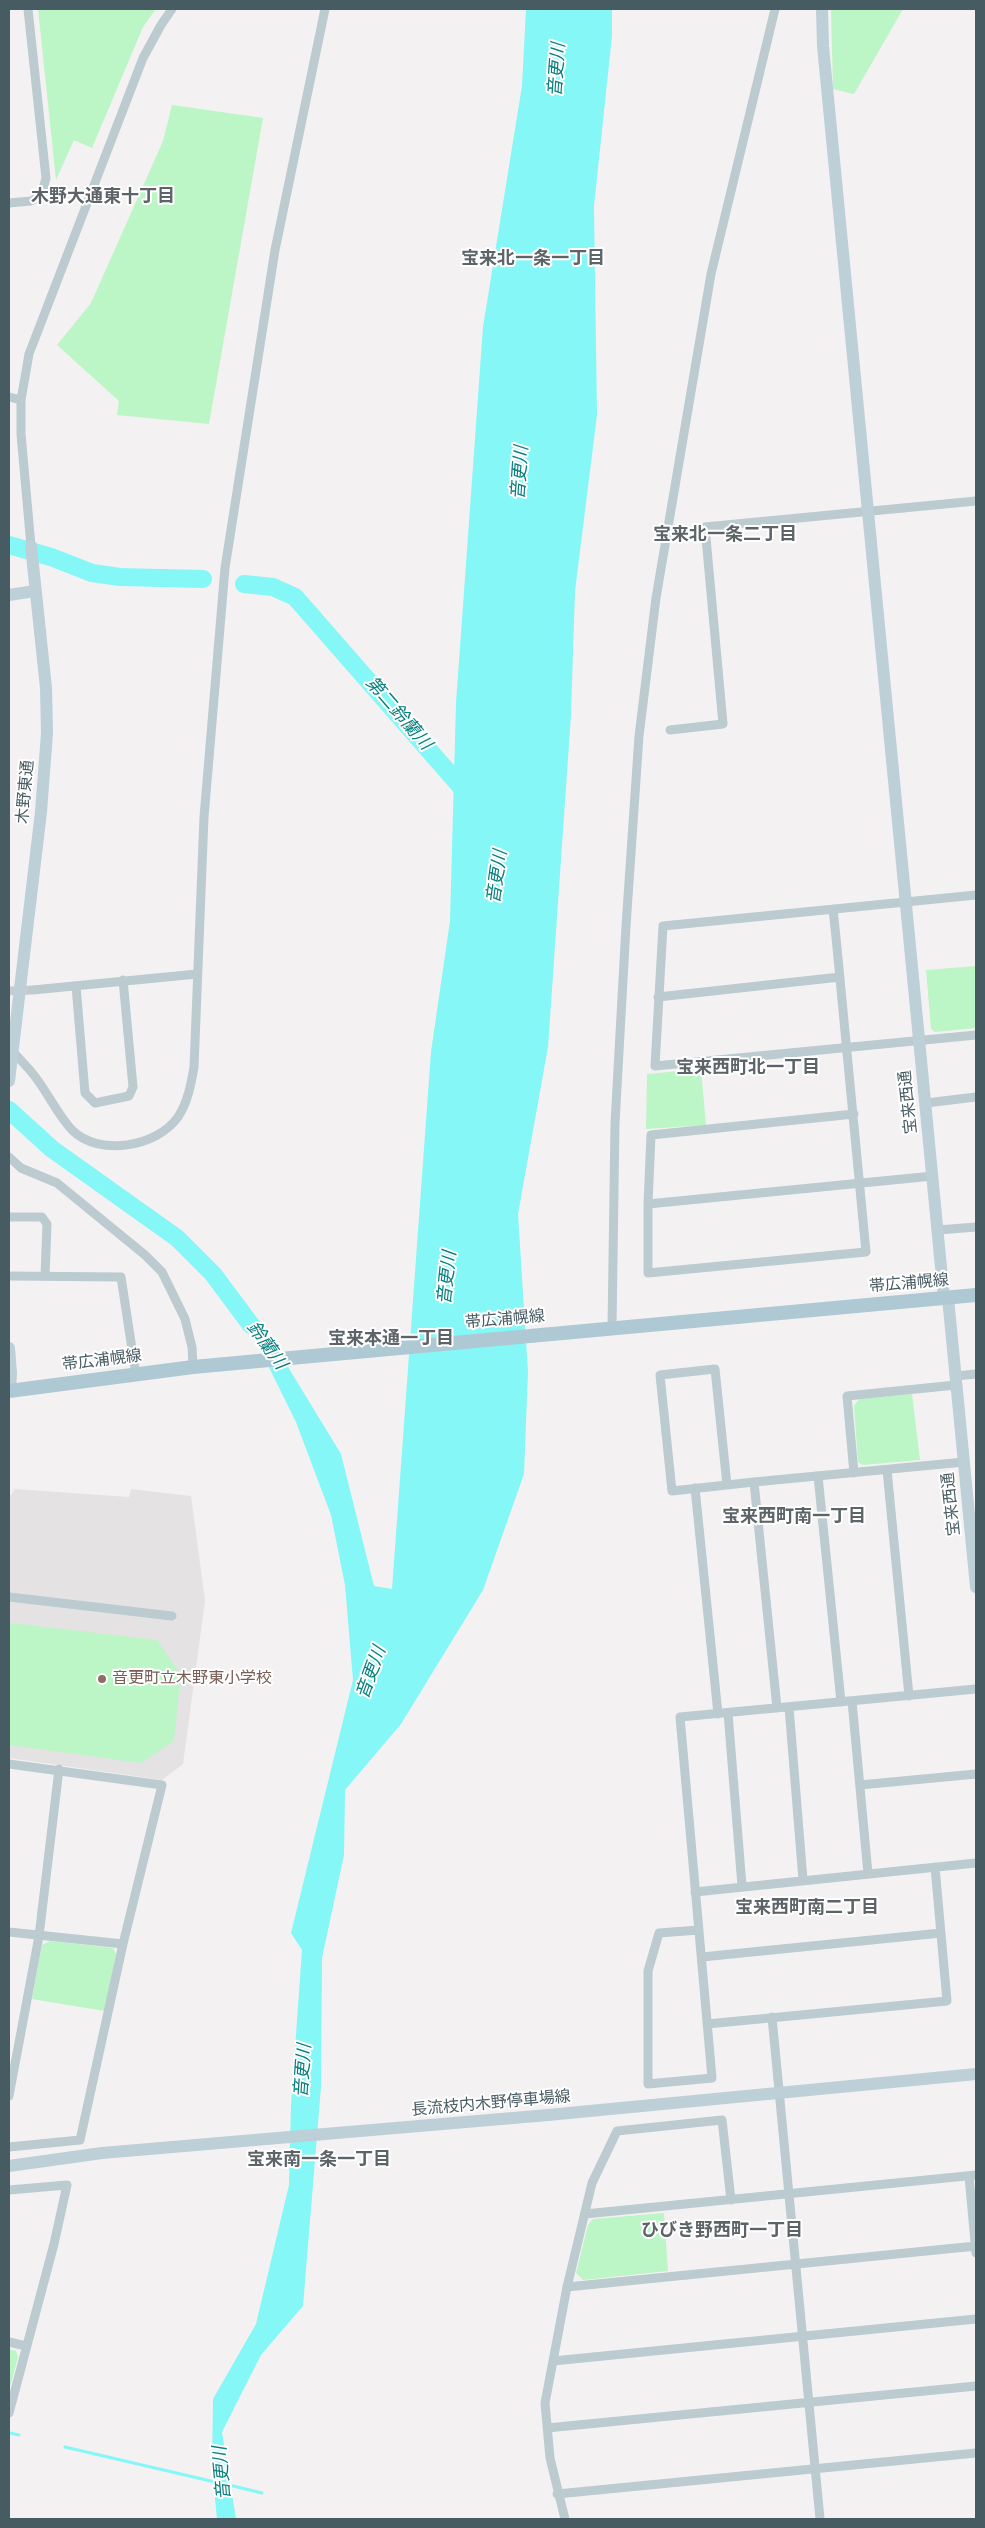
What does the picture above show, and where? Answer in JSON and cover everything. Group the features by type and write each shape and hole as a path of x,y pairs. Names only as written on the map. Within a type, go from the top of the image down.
{"main road":[{"name":"帯広浦幌線","path":"9,1394 200,1367 605,1328 669,1325 976,1295"}],"street":[{"path":"9,203 31,201 41,196 45,188 46,178 28,9"},
{"path":"32,552 23,468 21,400 29,354 143,58 160,25 172,9"},
{"path":"11,1049 33,1074 73,1131 93,1141 113,1146 130,1146 144,1142 161,1132 177,1118 191,1089 194,1067 204,816 225,568 275,250 325,9"},
{"path":"605,1328 627,916 639,746 655,608 711,274 775,9"},
{"name":"宝来西通","path":"822,9 824,56 938,1230 964,1462 973,1517 976,1586"},
{"path":"9,397 21,400"},
{"path":"670,730 723,724 705,527 976,501"},
{"name":"木野東通","path":"9,1081 11,1049 45,777 46,688 32,552"},
{"path":"9,594 35,591"},
{"path":"976,896 663,926 655,1066 976,1035"},
{"path":"833,909 854,1114 866,1252 648,1273 651,1135 854,1114"},
{"path":"33,990 197,974"},
{"path":"658,997 840,977"},
{"path":"76,986 85,1094 95,1103 129,1096 133,1086 123,980"},
{"path":"926,1103 976,1097"},
{"path":"9,1157 21,1168 58,1183 146,1255 162,1272 185,1320 192,1347 200,1367"},
{"path":"648,1204 933,1176"},
{"path":"9,1216 42,1217 47,1224 45,1276"},
{"path":"938,1230 976,1227"},
{"path":"9,1276 121,1277 136,1375"},
{"path":"9,1348 11,1373 9,1394"},
{"path":"727,1485 715,1369 660,1375 672,1490 727,1485 818,1476 887,1470 964,1462"},
{"path":"854,1473 847,1396 956,1381 976,1374"},
{"path":"887,1470 909,1696"},
{"path":"818,1476 841,1702"},
{"path":"754,1482 777,1708"},
{"path":"695,1488 718,1714"},
{"path":"9,1597 172,1616"},
{"path":"699,1930 659,1933 648,1971 648,2084 712,2078 702,1956 680,1717 976,1689"},
{"path":"852,1701 868,1874"},
{"path":"789,1707 803,1880"},
{"path":"728,1713 742,1886"},
{"path":"9,1764 59,1769 162,1785 123,1944 80,2140 9,2147"},
{"path":"9,2096 39,1936 59,1769"},
{"path":"860,1785 976,1774"},
{"path":"695,1892 976,1863"},
{"path":"707,2024 947,2001 935,1867"},
{"path":"9,1932 123,1944"},
{"path":"702,1956 941,1934"},
{"path":"772,2017 820,2519"},
{"name":"長流枝内木野停車場線","path":"9,2166 117,2152 548,2115 976,2074"},
{"path":"565,2519 557,2494 545,2403 566,2287 592,2184 617,2131 722,2120 731,2200"},
{"path":"566,2287 796,2264 976,2250 973,2176 585,2214"},
{"path":"9,2190 67,2185 54,2244 9,2413"},
{"path":"553,2360 976,2319"},
{"path":"9,2342 26,2346"},
{"path":"547,2428 976,2386"},
{"path":"557,2494 976,2453"}],"shaded area":[{"name":"音更町立木野東小学校","path":"15,1489 129,1497 131,1489 191,1496 205,1601 183,1764 162,1780 9,1758 9,1504 10,1496"}],"green space":[{"path":"38,9 156,9 143,27 92,148 74,140 56,180"},
{"path":"831,9 903,9 854,94 833,89"},
{"path":"172,105 263,118 209,424 117,415 119,401 57,345 91,303 163,141"},
{"path":"976,966 976,1028 935,1032 931,1029 926,970"},
{"path":"701,1069 706,1125 646,1129 647,1074"},
{"path":"912,1394 920,1460 863,1465 858,1462 854,1406 859,1399"},
{"path":"12,1623 157,1640 181,1675 174,1741 141,1763 9,1745 9,1627"},
{"path":"50,1941 113,1948 116,1954 105,2011 32,1999 42,1945"},
{"path":"664,2213 668,2271 583,2280 576,2273 588,2225 593,2219"},
{"path":"9,2349 16,2351 18,2357 9,2391"}],"water":[{"name":"音更川","path":"526,9 612,9 612,36 594,206 597,415 575,591 571,715 548,1047 518,1214 528,1372 524,1474 483,1590 401,1724 345,1790 344,1855 322,1958 321,2087 303,2306 261,2355 222,2432 236,2519 217,2519 212,2468 213,2399 256,2324 289,2185 291,2105 302,1950 291,1933 353,1680 345,1585 331,1515 296,1422 254,1337 236,1312 238,1304 260,1321 341,1454 374,1586 392,1589 431,1052 450,921 456,703 483,327 522,86"}],"waterway":[{"name":"第二鈴蘭川","path":"9,545 51,557 92,573 120,577 203,579"},
{"name":"第二鈴蘭川","path":"244,584 273,587 295,597 469,796"},
{"name":"鈴蘭川","path":"9,1110 52,1149 177,1238 213,1274 251,1325"},
{"path":"10,2433 19,2435"},
{"name":"音更川","path":"65,2447 215,2482"},
{"name":"音更川","path":"229,2485 262,2493"}],"tunnel":[{"path":"9,991 33,990"}],"place":[{"name":"音更町立木野東小学校","path":"102,1679"}],"district":[{"name":"木野大通東十丁目","path":"103,197"},
{"name":"宝来北一条一丁目","path":"533,259"},
{"name":"宝来北一条二丁目","path":"725,535"},
{"name":"宝来西町北一丁目","path":"748,1068"},
{"name":"宝来本通一丁目","path":"391,1339"},
{"name":"宝来西町南一丁目","path":"794,1517"},
{"name":"宝来西町南二丁目","path":"807,1908"},
{"name":"宝来南一条一丁目","path":"319,2160"},
{"name":"ひびき野西町一丁目","path":"722,2231"}]}
